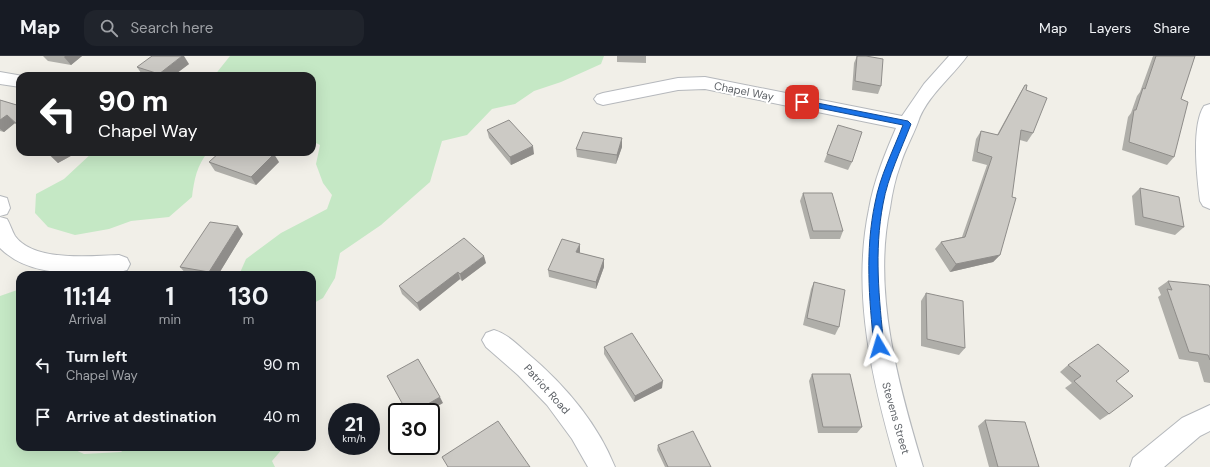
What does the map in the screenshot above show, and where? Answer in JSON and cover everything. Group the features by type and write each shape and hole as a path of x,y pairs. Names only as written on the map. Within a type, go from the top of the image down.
{"street":[{"name":"Stevens Street","path":"910,467 885,381 877,335 873,293 874,246 879,203 885,181 908,124 927,93 958,56"},
{"path":"0,78 16,80"},
{"name":"Chapel Way","path":"603,99 678,84 705,83 908,124"},
{"path":"1210,110 1206,136 1206,162 1210,200"},
{"path":"0,226 4,239 9,245 18,253 28,258 61,264 119,264"},
{"name":"Patriot Road","path":"494,340 520,360 554,394 582,431 602,467"},
{"path":"1143,467 1191,427 1210,417"}],"green space":[{"path":"230,56 604,56 601,64 561,82 534,91 515,104 492,109 467,135 442,141 430,182 381,225 340,253 335,278 323,298 316,302 316,271 241,271 246,259 281,233 327,209 332,195 323,183 316,164 320,145 316,143 316,72 217,72"},
{"path":"89,156 205,156 197,173 192,197 169,217 131,221 109,229 75,235 48,227 35,213 36,194 64,179"},
{"path":"16,290 16,451 78,451 84,454 122,451 281,451 272,461 275,467 0,467 0,296"}],"building":[{"path":"152,56 182,56 162,72 153,72 137,67"},
{"path":"857,56 883,59 881,86 855,81"},
{"path":"1156,56 1195,56 1181,99 1188,102 1174,157 1129,142 1134,110 1136,110 1143,88 1145,89"},
{"path":"1025,85 1027,85 1026,90 1047,98 1033,133 1021,130 1012,197 1016,198 1000,255 956,264 941,242 965,237 992,157 977,152 981,131 998,135"},
{"path":"0,100 16,105 16,123 7,115 0,120"},
{"path":"509,120 533,146 510,157 487,130"},
{"path":"838,125 862,132 852,162 827,154"},
{"path":"583,132 622,138 617,155 576,149"},
{"path":"216,156 272,156 251,177 209,162"},
{"path":"1140,188 1179,197 1184,227 1143,217"},
{"path":"803,193 832,193 843,231 813,231"},
{"path":"210,222 238,226 210,271 180,267"},
{"path":"464,238 484,256 460,274 458,272 417,303 399,286"},
{"path":"562,239 580,244 576,252 604,259 596,282 548,270"},
{"path":"1168,281 1209,285 1210,360 1208,355 1189,352 1167,289 1172,290"},
{"path":"814,282 845,290 839,327 807,318"},
{"path":"926,293 963,301 965,348 927,339"},
{"path":"632,333 663,381 635,396 604,347"},
{"path":"1098,344 1129,371 1116,381 1133,396 1109,414 1074,381 1081,376 1068,365"},
{"path":"418,359 440,397 430,403 402,403 387,376"},
{"path":"812,374 850,374 862,427 823,427"},
{"path":"985,420 1025,422 1039,467 998,467"},
{"path":"498,421 530,467 448,467 442,457"},
{"path":"693,431 711,467 668,467 658,445"}],"route":[{"path":"802,102 908,124 885,181 879,203 875,228 873,293 879,346"}]}
